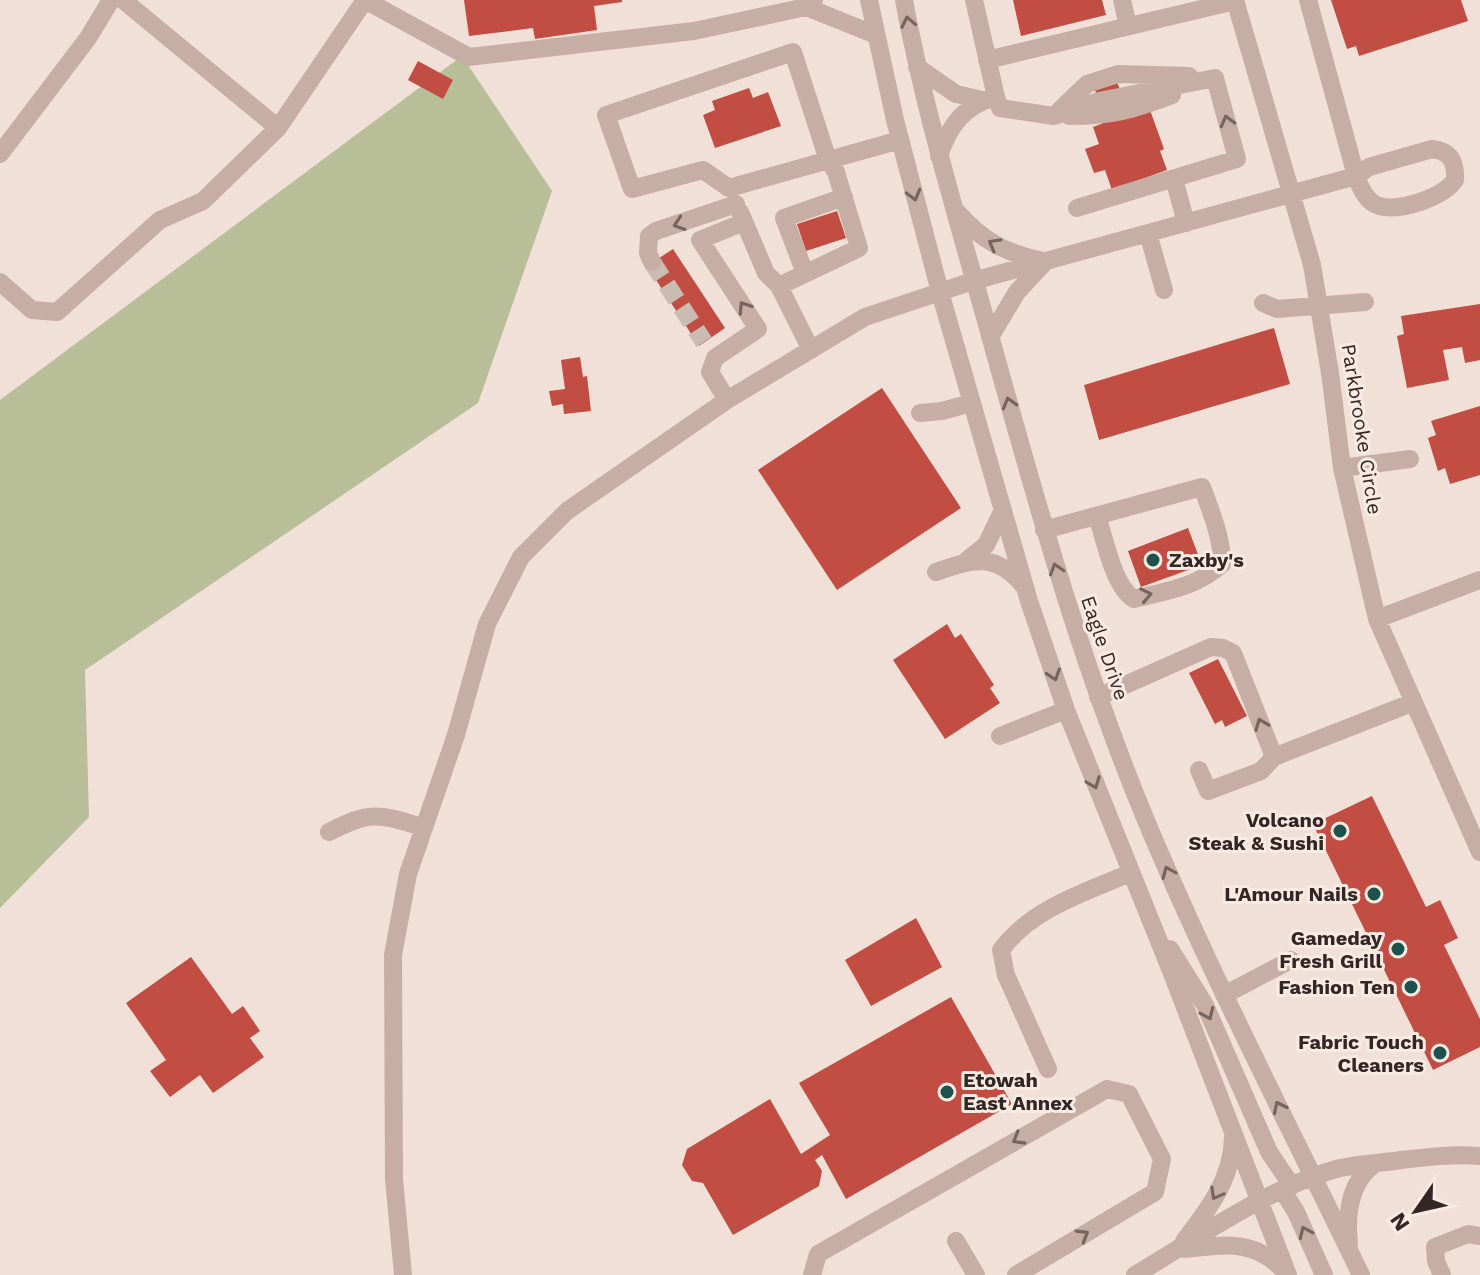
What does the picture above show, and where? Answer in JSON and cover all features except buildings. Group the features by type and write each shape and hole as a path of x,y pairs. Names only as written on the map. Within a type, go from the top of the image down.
{"street":[{"path":"0,154 88,38 111,0"},
{"path":"123,0 278,128"},
{"path":"0,282 32,310 57,312 160,220 203,201 278,128 365,0 469,57 694,31 810,3 876,35"},
{"path":"869,0 900,140 940,292 1025,587 1066,710 1288,1275"},
{"name":"Eagle Drive","path":"904,0 917,67 973,281 1044,530 1098,697 1145,817 1224,995 1361,1275"},
{"path":"974,0 993,102"},
{"path":"1122,0 1128,26"},
{"path":"403,1275 394,1179 393,955 408,874 456,735 487,624 521,557 567,511 727,400 865,317 973,281 1356,176 1369,167 1432,149 1443,150 1451,157 1456,170 1455,180 1448,190 1402,207 1377,206 1365,196 1356,176 1308,0"},
{"path":"987,60 1235,1"},
{"name":"Parkbrooke Circle","path":"1235,1 1320,305 1342,468 1377,619 1480,852"},
{"path":"779,286 859,248 836,172 828,160 793,52 606,115 632,189 703,170 733,196 766,273 779,286 811,350"},
{"path":"917,67 956,94 1054,116 1099,101 1215,78 1237,159 1077,208"},
{"path":"939,156 955,121 993,102"},
{"path":"652,262 648,253 649,236 656,231 733,196 828,160 900,140"},
{"path":"1174,179 1186,223"},
{"path":"805,273 784,218 844,197"},
{"path":"953,207 980,236 1000,249 1047,261"},
{"path":"727,400 710,372 709,350 758,329 700,240 744,222"},
{"path":"1148,233 1164,290"},
{"path":"990,337 1017,292 1047,261"},
{"path":"1263,303 1277,309 1365,302"},
{"path":"920,413 971,403"},
{"path":"1342,468 1410,459"},
{"path":"1044,530 1202,487 1216,527 1222,564 1193,585 1134,599 1125,593 1097,516"},
{"path":"966,562 986,545 1003,510"},
{"path":"936,572 982,560 999,565 1025,587"},
{"path":"1377,619 1480,580"},
{"path":"1098,697 1211,647 1223,648 1233,653 1274,757"},
{"path":"1199,770 1208,791 1261,771 1274,757 1414,702"},
{"path":"1000,736 1066,710"},
{"path":"329,832 360,817 380,814 422,827"},
{"path":"1048,1069 1006,975 1001,950 1010,938 1040,913 1130,873"},
{"path":"1152,924 1205,1005 1324,1275"},
{"path":"1224,995 1291,960"},
{"path":"812,1275 818,1254 1093,1096 1107,1089 1129,1094 1162,1159 1155,1192 1016,1275"},
{"path":"1178,1250 1218,1194 1232,1155 1233,1130"},
{"path":"1135,1275 1261,1202 1313,1177 1377,1163 1462,1154 1480,1156"},
{"path":"1351,1255 1348,1222 1353,1192 1362,1176 1377,1163"},
{"path":"1442,1275 1436,1261 1435,1247 1468,1234 1480,1236"},
{"path":"956,1241 976,1275"},
{"path":"1178,1250 1242,1246 1257,1250 1288,1275"}],"green space":[{"path":"462,56 552,191 478,403 85,670 89,817 0,908 0,400"}],"tunnel":[{"path":"652,262 704,342"}],"place":[{"name":"Zaxby's","path":"1153,560"},
{"name":"Volcano Steak & Sushi","path":"1340,831"},
{"name":"L'Amour Nails","path":"1374,894"},
{"name":"Gameday Fresh Grill","path":"1398,949"},
{"name":"Fashion Ten","path":"1411,987"},
{"name":"Fabric Touch Cleaners","path":"1440,1053"},
{"name":"Etowah East Annex","path":"947,1092"}]}
